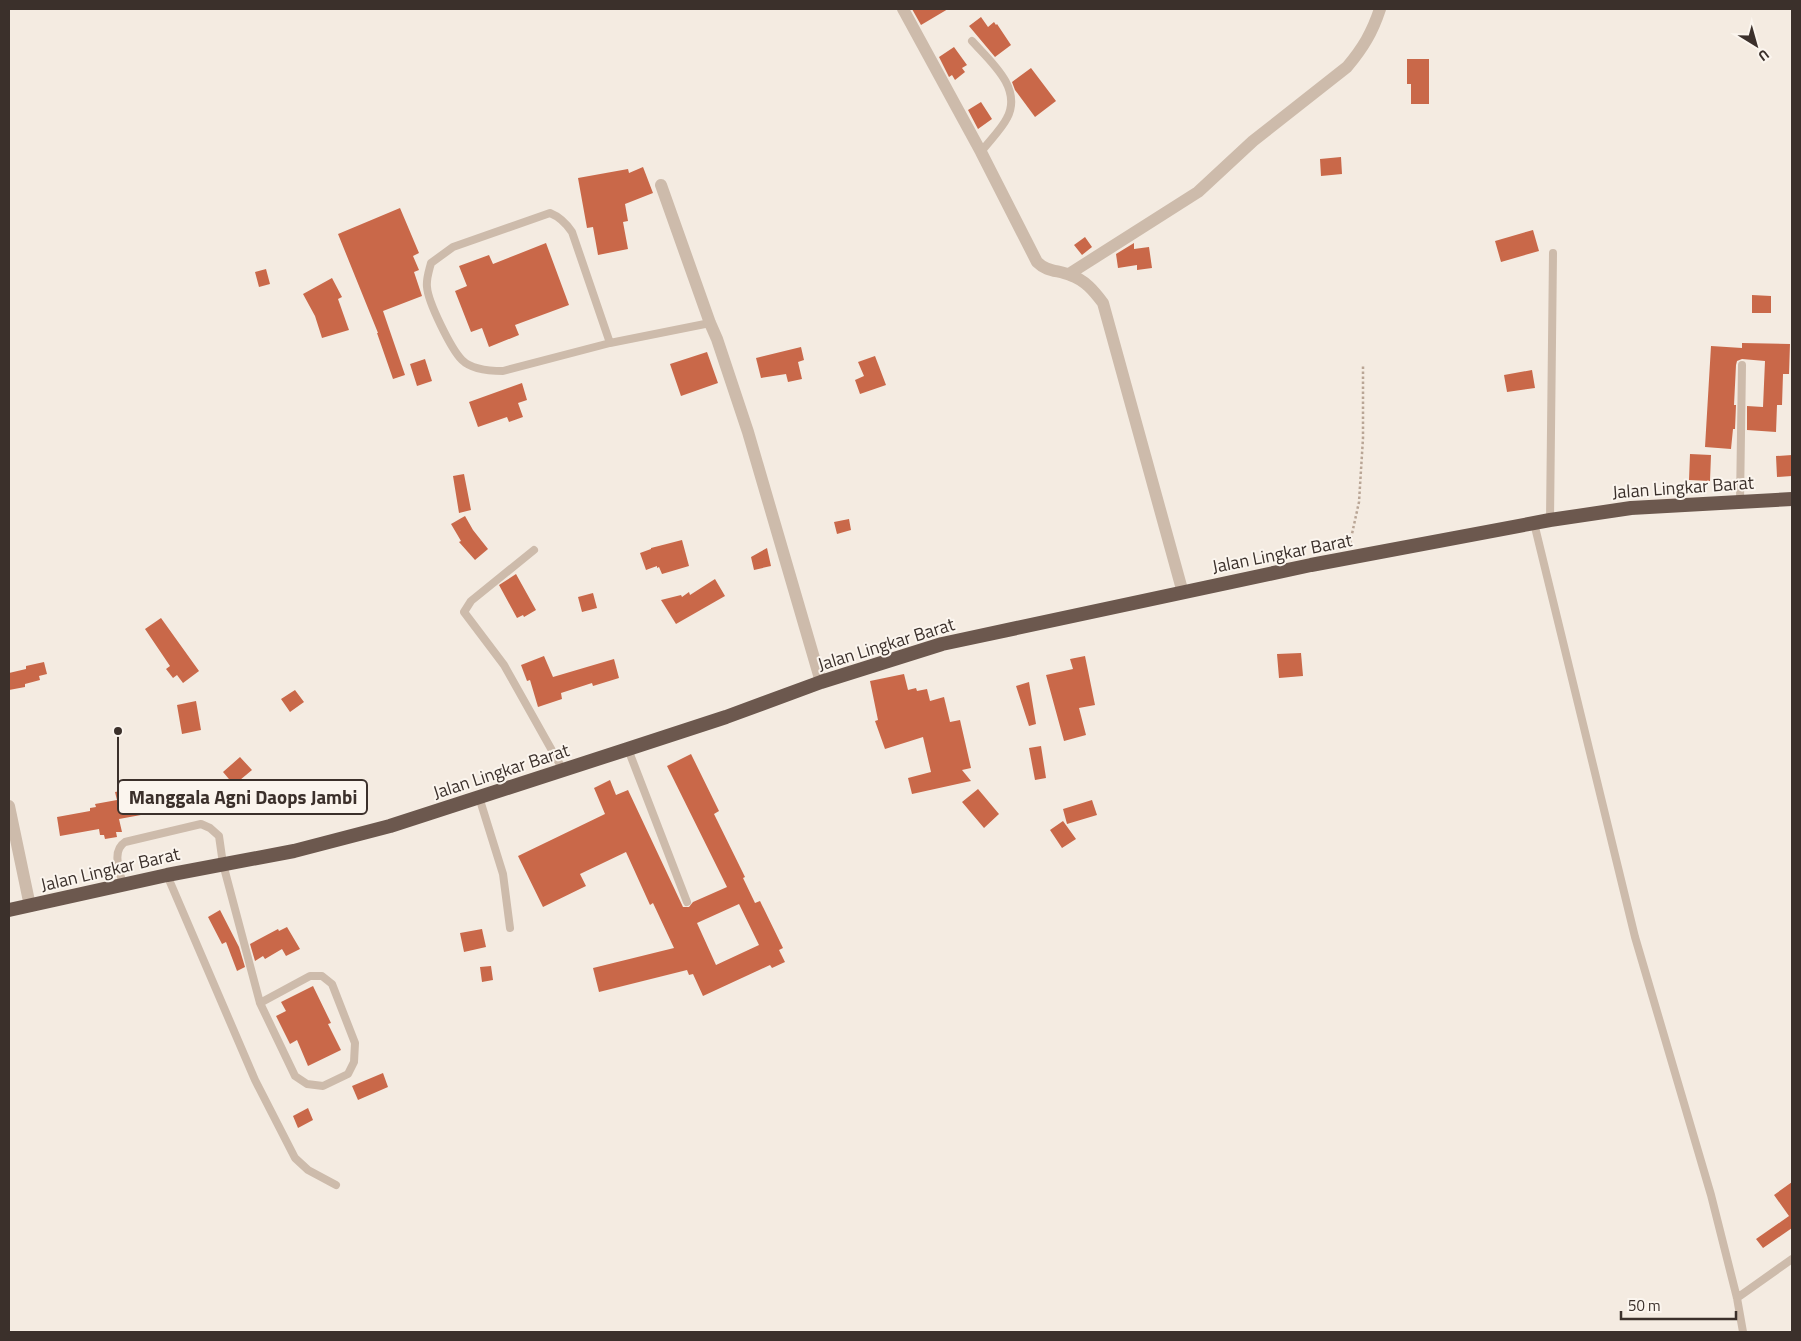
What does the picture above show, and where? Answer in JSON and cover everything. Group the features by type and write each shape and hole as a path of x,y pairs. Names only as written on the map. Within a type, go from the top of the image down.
{"highway":[{"name":"Jalan Lingkar Barat","path":"9,910 167,875 294,851 390,826 726,717 821,682 942,644 1183,592 1550,520 1630,508 1792,499"}],"street":[{"path":"903,9 1038,262 1048,270 1069,274 1084,281 1103,303 1183,592"},
{"path":"1069,274 1198,192 1253,141 1347,67 1359,53 1372,31 1380,9"},
{"path":"661,184 717,339 748,432 821,682"},
{"path":"9,806 30,906"}],"lane":[{"path":"972,41 1002,74 1009,89 1012,102 1008,118 980,152"},
{"path":"610,343 572,232 566,223 557,216 550,213 542,215 453,247 431,263 427,286 430,301 447,336 463,362 486,371 503,371 610,343 710,323"},
{"path":"1550,520 1553,253"},
{"path":"1740,502 1742,365"},
{"path":"1534,523 1634,937 1711,1195 1737,1298 1742,1332"},
{"path":"534,550 471,601 464,612 504,665 563,770"},
{"path":"628,749 687,902"},
{"path":"479,797 503,874 510,928"},
{"path":"123,885 117,853 119,846 125,842 201,824 210,828 219,836 223,864 260,1002 295,1076 307,1084 323,1086 348,1074 354,1062 355,1043 332,984 322,976 310,976 260,1002"},
{"path":"167,875 255,1080 294,1158 308,1170 336,1185"},
{"path":"1737,1298 1792,1259"}],"path":[{"path":"1347,559 1359,502 1363,438 1363,365"}],"building":[{"path":"912,9 948,9 921,25"},
{"path":"981,17 988,27 994,22 997,24 1011,45 995,57 969,26"},
{"path":"954,47 967,65 962,68 965,72 955,80 952,75 949,77 939,57"},
{"path":"1407,59 1429,59 1429,104 1411,104 1411,84 1407,84"},
{"path":"1031,68 1056,101 1035,117 1015,90 1012,82"},
{"path":"981,102 992,119 978,129 968,110"},
{"path":"1341,157 1342,174 1321,176 1320,159"},
{"path":"643,167 653,193 625,204 628,221 623,222 628,249 598,255 593,227 587,228 578,178 628,169 629,173"},
{"path":"400,208 419,253 413,256 419,270 414,272 422,296 383,311 405,375 393,379 378,333 338,234"},
{"path":"1533,230 1539,251 1501,262 1495,241"},
{"path":"1085,237 1092,247 1082,255 1074,245"},
{"path":"546,243 569,305 515,325 519,335 489,347 482,328 471,332 455,291 467,286 459,266 489,255 493,264"},
{"path":"1134,243 1134,249 1149,247 1152,268 1137,270 1137,265 1118,268 1116,254"},
{"path":"266,269 270,284 259,287 255,272"},
{"path":"332,278 342,297 338,299 349,330 322,338 315,316 303,294"},
{"path":"1752,295 1771,296 1771,313 1752,313"},
{"path":"1742,343 1790,344 1789,374 1783,374 1782,405 1777,405 1776,432 1747,430 1747,406 1763,407 1765,361 1742,359 1737,361 1736,365 1735,429 1733,429 1731,449 1705,447 1711,346 1742,348"},
{"path":"801,347 804,360 798,362 802,379 788,382 786,374 761,378 756,358"},
{"path":"707,352 718,383 681,396 670,364"},
{"path":"875,356 886,385 860,394 855,380 864,376 858,362"},
{"path":"425,359 432,381 417,386 410,364"},
{"path":"1532,370 1535,388 1507,392 1504,375"},
{"path":"522,383 527,400 518,403 523,417 509,422 507,417 478,427 469,402"},
{"path":"1690,454 1711,455 1710,481 1689,480"},
{"path":"1792,455 1792,476 1777,477 1776,456"},
{"path":"464,474 471,510 459,513 453,476"},
{"path":"465,516 488,549 475,560 459,542 461,541 451,524"},
{"path":"849,519 851,530 837,534 834,522"},
{"path":"682,540 689,566 662,574 657,566 646,570 640,553 651,548"},
{"path":"767,548 771,566 754,570 751,557"},
{"path":"516,574 536,610 524,617 523,615 517,618 499,585"},
{"path":"715,579 725,596 676,624 661,600 681,595 682,597 689,592 690,595"},
{"path":"593,593 597,608 582,612 578,597"},
{"path":"161,618 199,671 183,683 177,675 173,678 166,669 170,666 145,629"},
{"path":"1301,653 1303,676 1279,678 1277,654"},
{"path":"544,656 553,677 614,659 619,678 593,686 592,683 561,693 562,699 538,707 530,680 527,681 521,665"},
{"path":"1085,656 1095,705 1079,708 1086,735 1064,741 1046,675 1073,669 1070,659"},
{"path":"44,662 47,674 39,676 40,680 25,684 25,687 9,690 9,673 26,669 26,666"},
{"path":"904,674 908,690 916,688 917,691 927,689 930,701 944,697 950,722 960,720 971,768 962,770 971,781 912,794 908,778 931,772 923,737 885,749 875,721 878,720 870,681"},
{"path":"1029,682 1036,724 1029,726 1016,686"},
{"path":"295,690 304,702 290,712 281,699"},
{"path":"196,701 201,730 182,734 177,705"},
{"path":"1041,746 1046,778 1035,780 1029,748"},
{"path":"691,754 719,811 714,814 745,877 743,878 755,903 760,901 783,948 779,950 785,962 772,968 770,965 703,996 693,974 689,975 687,970 599,992 593,968 674,948 653,903 650,905 626,852 580,874 586,886 543,907 518,856 605,814 594,788 610,780 616,795 628,790 683,907 689,907 693,902 727,887 667,766","holes":["739,904 759,945 716,965 697,923"]},
{"path":"240,757 252,770 234,785 223,772"},
{"path":"166,783 167,787 182,785 183,788 209,783 212,802 119,819 122,832 116,832 117,837 105,839 104,835 100,835 99,829 60,836 57,817 90,811 90,808 96,807 95,804 117,800 115,792"},
{"path":"978,789 999,814 984,828 962,802"},
{"path":"1092,800 1097,815 1067,824 1063,809"},
{"path":"1063,821 1076,839 1062,848 1050,830"},
{"path":"220,910 239,947 245,967 237,971 226,942 222,944 208,917"},
{"path":"287,927 300,949 286,956 282,949 265,959 263,956 255,961 250,944 278,929 279,931"},
{"path":"482,929 486,947 464,952 460,933"},
{"path":"491,966 493,980 482,982 480,967"},
{"path":"313,986 331,1023 328,1024 341,1050 308,1066 297,1040 290,1044 276,1016 286,1011 281,1002"},
{"path":"383,1073 388,1087 358,1100 352,1086"},
{"path":"308,1108 313,1120 298,1128 293,1116"},
{"path":"1792,1182 1792,1228 1763,1248 1756,1239 1789,1216 1774,1195"}],"place":[{"name":"Manggala Agni Daops Jambi","path":"118,731"}]}
